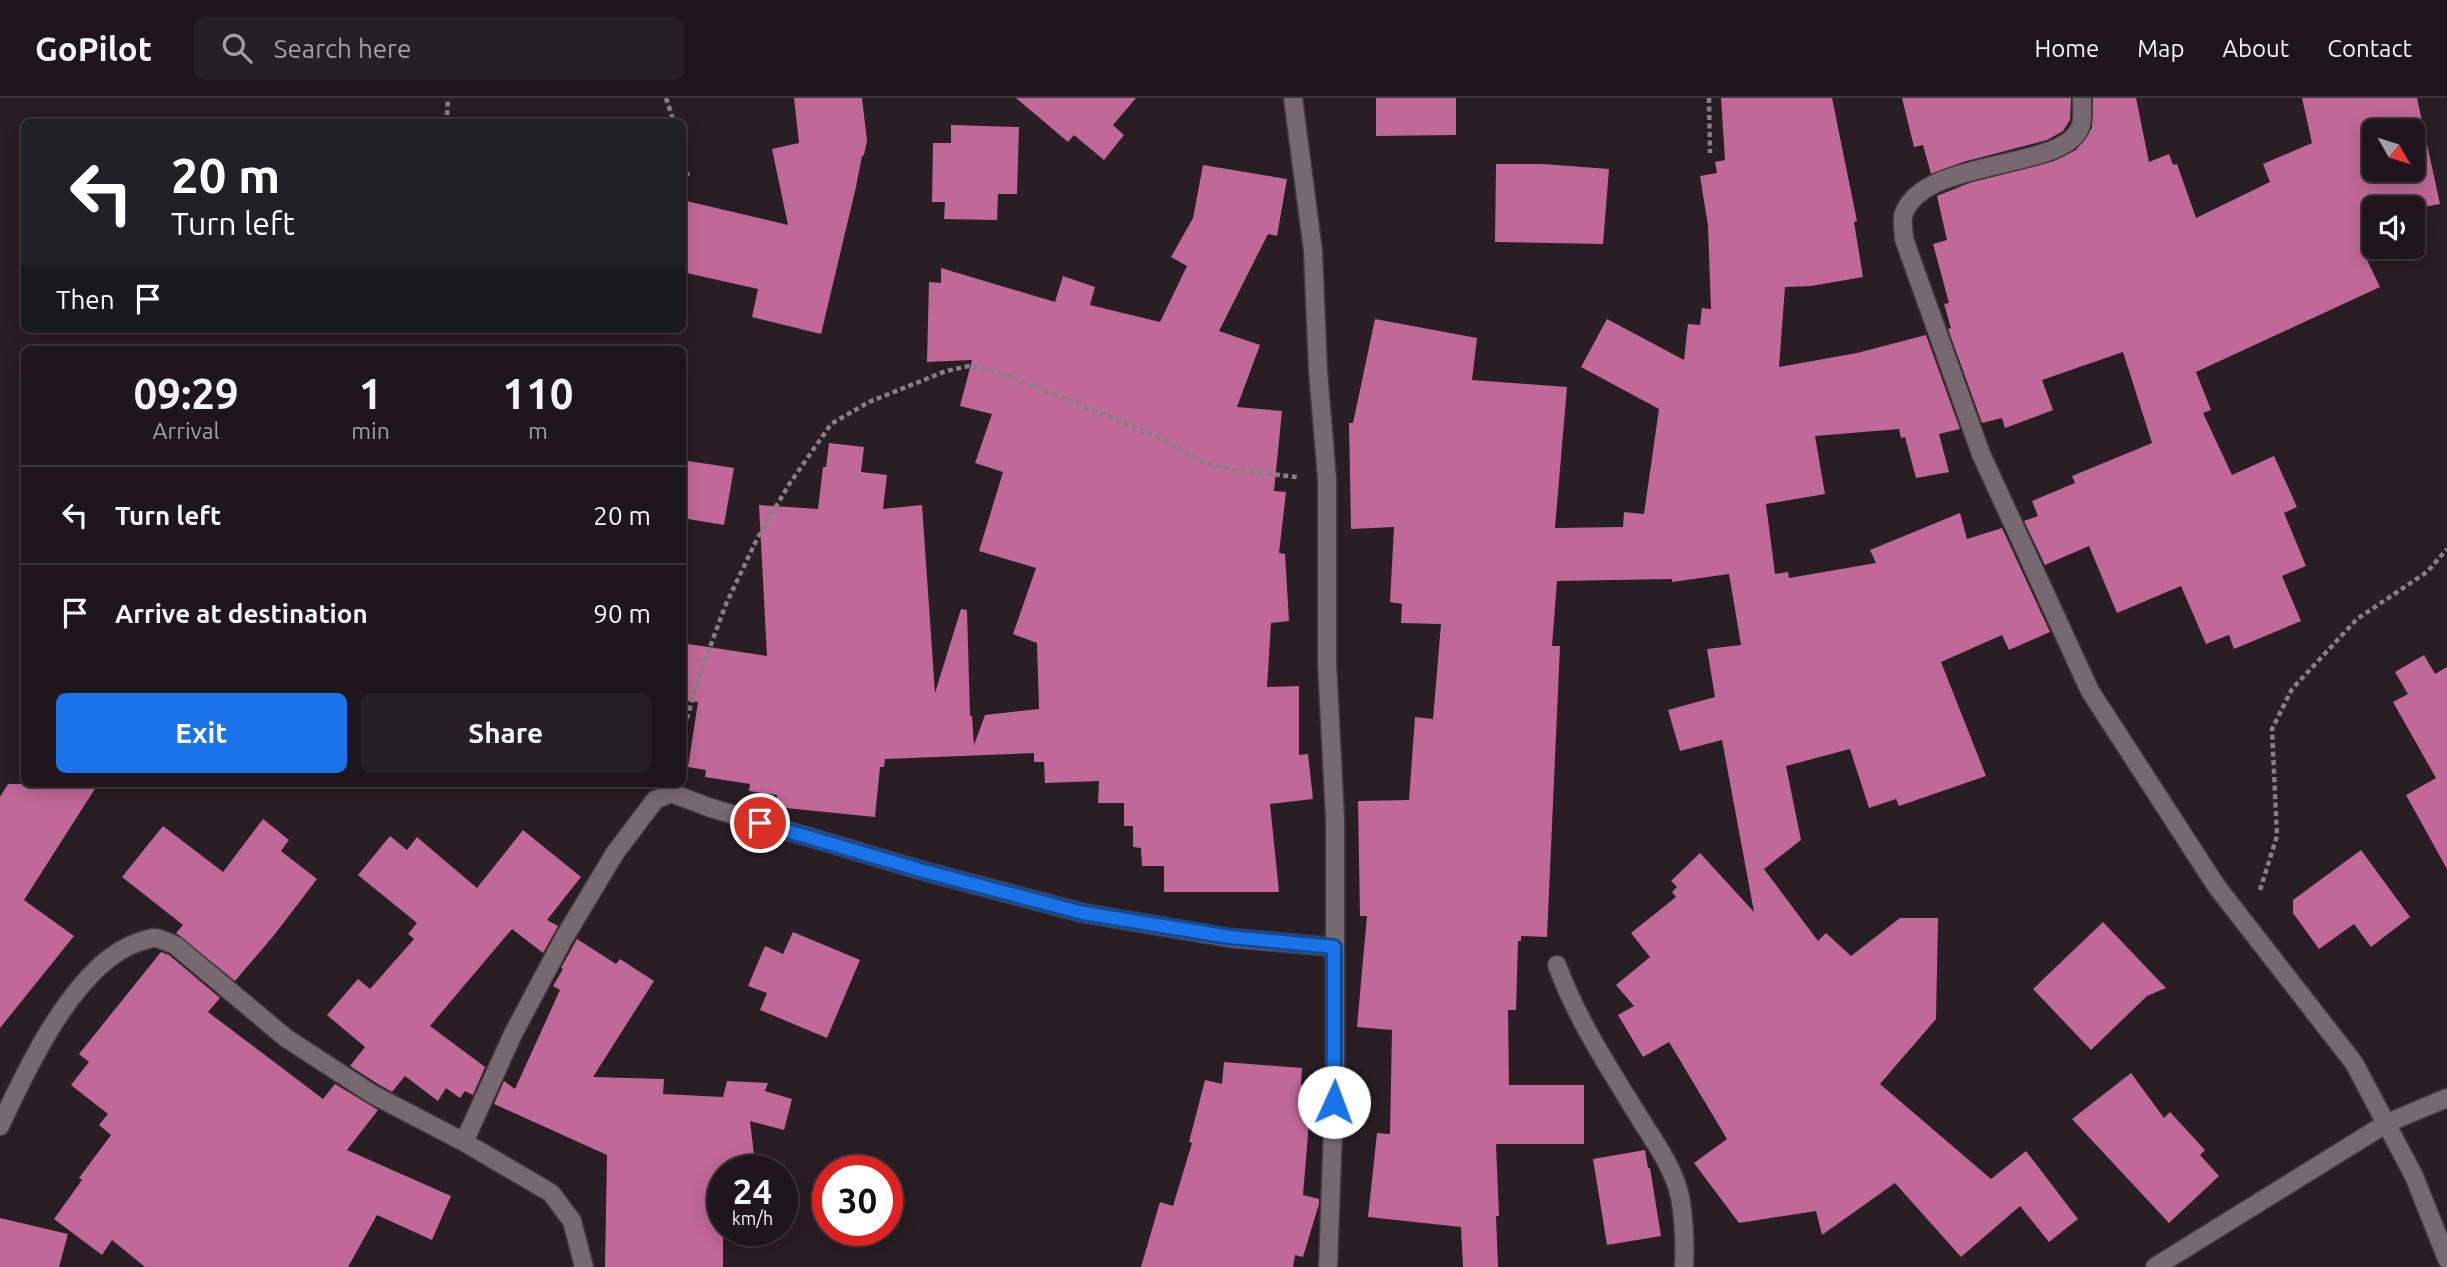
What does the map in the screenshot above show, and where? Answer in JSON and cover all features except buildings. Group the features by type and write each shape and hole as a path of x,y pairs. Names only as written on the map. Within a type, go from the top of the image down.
{"street":[{"path":"1293,98 1313,251 1318,371 1327,479 1327,663 1335,819 1335,1074 1328,1267"},
{"path":"2082,98 2081,127 2068,142 2041,155 1978,169 1919,193 1903,215 1904,239 1981,453 2090,691 2217,887 2354,1063 2414,1176 2447,1259"},
{"path":"464,1142 513,1034 589,896 615,853 655,800 671,793 785,831 1083,913 1230,937 1334,947"},
{"path":"0,1126 23,1075 72,995 128,946 154,938 175,945 286,1038 372,1094 464,1142 551,1193 572,1221 584,1267"},
{"path":"1557,965 1571,1002 1658,1145 1673,1177 1680,1197 1684,1267"},
{"path":"2155,1267 2386,1123 2447,1098"}],"path":[{"path":"447,115 448,98"},
{"path":"666,98 673,119"},
{"path":"1709,98 1710,153"},
{"path":"686,169 688,176"},
{"path":"686,721 726,604 757,539 789,486 831,424 869,402 914,384 970,366 997,372 1162,439 1202,462 1236,470 1327,479"},
{"path":"2248,926 2277,835 2272,729 2292,689 2357,619 2427,572 2447,549"}],"route":[{"path":"760,823 920,870 1083,913 1230,937 1334,947 1334,1102"}]}
